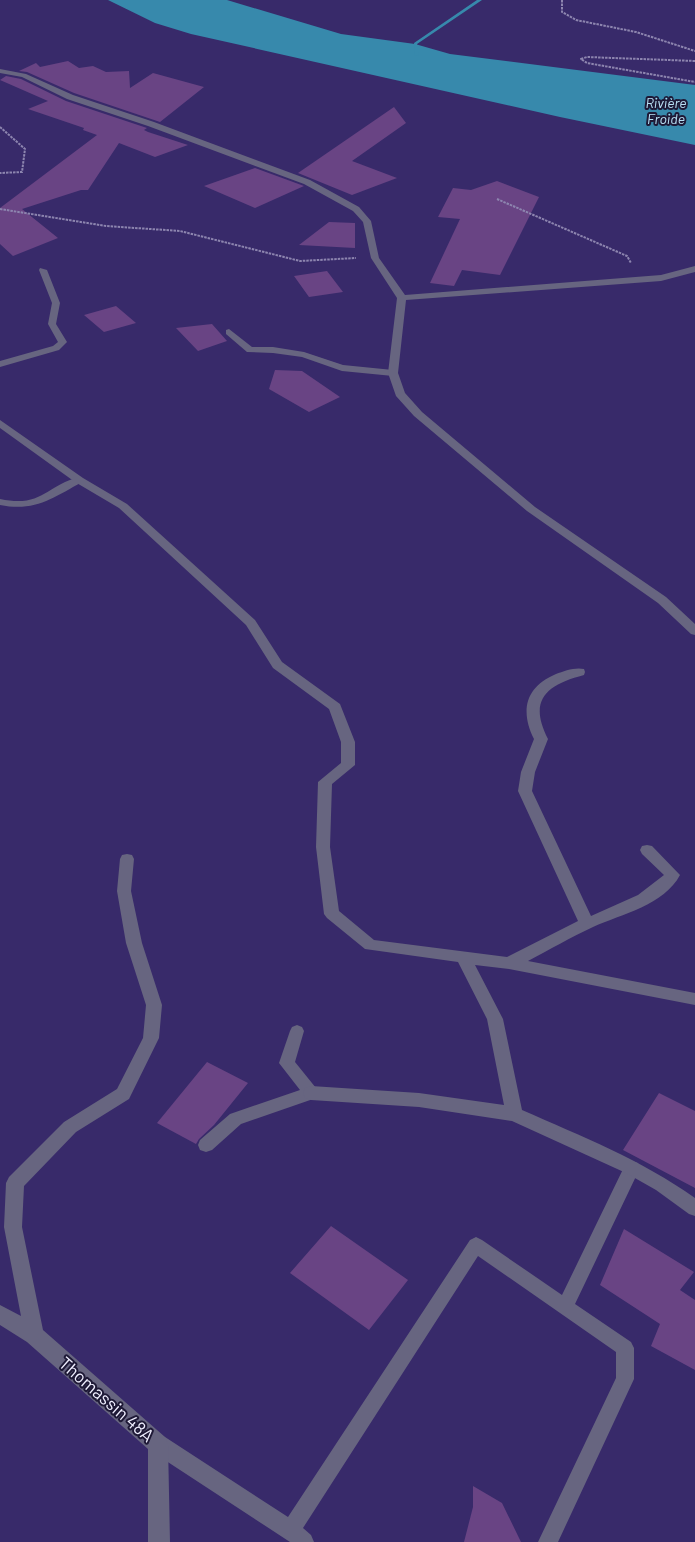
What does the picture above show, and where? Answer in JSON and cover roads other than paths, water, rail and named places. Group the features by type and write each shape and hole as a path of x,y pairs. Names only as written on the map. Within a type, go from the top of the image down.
{"street":[{"path":"0,71 24,75 70,97 151,124 307,182 356,209 367,221 373,243 374,258 402,298 393,373 400,394 418,414 531,509 662,600 695,631"},
{"path":"402,298 458,296 661,278 695,269"},
{"path":"0,424 79,480 123,506 252,622 277,665 334,707 348,742 348,765 325,782 323,846 332,914 370,945 509,963 695,999"},
{"path":"579,672 564,674 554,678 539,690 534,698 534,729 541,739 528,772 525,791 587,924"},
{"path":"509,963 587,924 648,897 665,885 672,875 647,850"},
{"path":"34,1335 13,1227 14,1183 70,1127 123,1094 151,1038 154,1005 134,943 124,891 127,859"},
{"path":"462,957 495,1019 514,1114"},
{"path":"311,1093 418,1100 514,1114 632,1168 662,1184 695,1208"},
{"name":"Thomassin 48A","path":"0,1314 34,1335 158,1444 158,1542"}],"lane":[{"path":"0,364 56,348 63,342 52,324 56,303 43,270"},
{"path":"229,332 250,350 281,351 304,355 342,368 393,373"},
{"path":"0,502 22,506 32,505 79,480"},
{"path":"206,1146 236,1119 311,1093 287,1063 297,1031"},
{"path":"565,1307 632,1168"},
{"path":"158,1444 298,1536 476,1245 626,1348 625,1379 548,1542"}],"water":[{"name":"Rivière Froide","path":"108,0 227,0 341,34 415,44 450,54 695,85 695,145 560,117 191,34 155,23"}],"waterway":[{"path":"417,55 415,44 480,0"}]}
